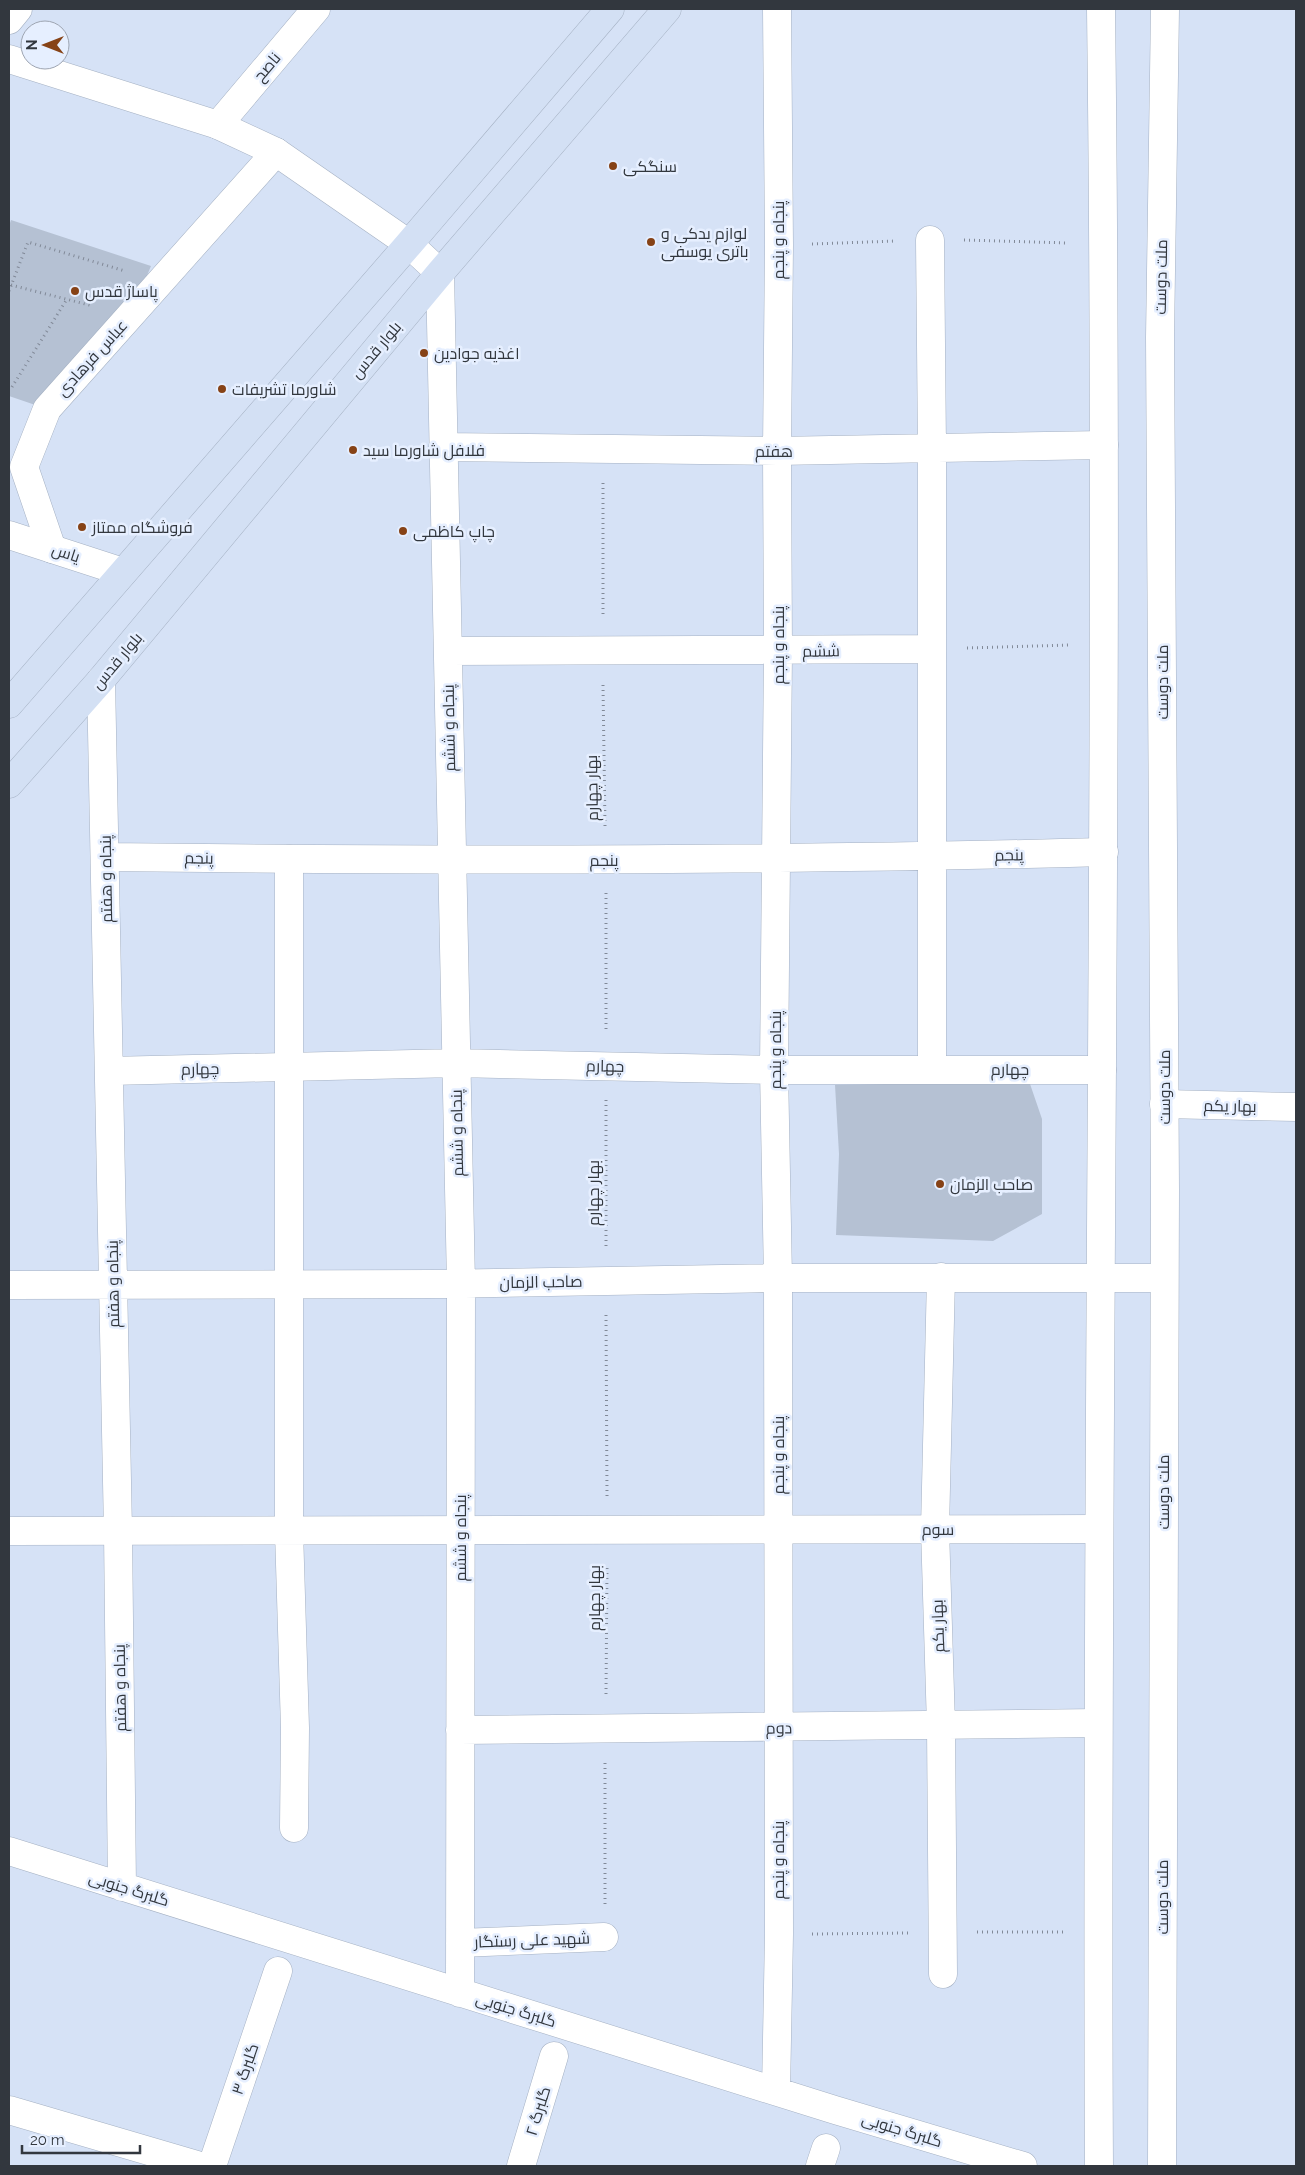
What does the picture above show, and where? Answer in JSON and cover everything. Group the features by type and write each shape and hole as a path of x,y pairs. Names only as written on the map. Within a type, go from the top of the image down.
{"main road":[{"path":"9,704 409,244 610,9"},
{"name":"بلوار قدس","path":"9,784 101,680 440,273 667,9"}],"street":[{"path":"9,20 18,9"},
{"name":"ناصح","path":"218,125 316,9"},
{"name":"پنجاه و پنجم","path":"776,2091 779,1934 778,1278 774,1070 778,859 777,451 779,236 777,9"},
{"path":"1100,2166 1098,1529 1104,852 1101,9"},
{"name":"ملت دوست","path":"1162,2166 1164,1104 1160,337 1165,9"},
{"path":"9,59 218,125 276,152 409,244 440,273"},
{"name":"عباس فرهادی","path":"52,549 24,466 47,409 276,152"},
{"path":"930,240 932,1069"},
{"name":"پنجاه و ششم","path":"440,273 460,1284 460,1993"},
{"name":"هفتم","path":"443,447 777,451 1104,445"},
{"name":"یاس","path":"9,535 123,572"},
{"name":"ششم","path":"448,651 931,649"},
{"name":"پنجاه و هفتم","path":"101,680 118,1531 122,1887"},
{"name":"پنجم","path":"105,857 451,861 778,859 1104,852"},
{"path":"289,859 291,1284 289,1531 295,1728 294,1828"},
{"name":"چهارم","path":"109,1071 456,1063 774,1070 1102,1070"},
{"name":"بهار یکم","path":"1164,1104 1296,1107"},
{"name":"بهار یکم","path":"941,1277 935,1529 941,1726 944,1974"},
{"name":"صاحب الزمان","path":"9,1285 460,1284 941,1277 1164,1278"},
{"name":"سوم","path":"9,1531 1098,1529"},
{"name":"دوم","path":"460,1730 1098,1723"},
{"name":"گلبرگ جنوبی","path":"9,1851 460,1993 1023,2166"},
{"name":"شهید علی رستگار","path":"460,1943 604,1937"},
{"name":"گلبرگ ۳","path":"212,2166 278,1971"},
{"name":"گلبرگ ۲","path":"521,2166 554,2056"},
{"path":"9,2110 200,2166"}],"path":[{"path":"9,291 28,242 160,282"},
{"path":"12,285 130,316"},
{"path":"12,387 68,299"},
{"name":"بهار چهارم","path":"603,449 607,1530 604,1937"},
{"path":"931,649 1104,644"}],"building":[{"name":"پاساژ قدس","path":"11,220 151,266 130,316 47,409 9,396 9,226"},
{"name":"صاحب الزمان","path":"1029,1081 1042,1119 1042,1214 993,1241 836,1235 839,1154 835,1085"}],"place":[{"name":"سنگکی","path":"613,166"},
{"name":"لوازم یدکی و باتری یوسفی","path":"651,242"},
{"name":"پاساژ قدس","path":"75,291"},
{"name":"اغذیه جوادین","path":"424,353"},
{"name":"شاورما تشریفات","path":"222,389"},
{"name":"فلافل شاورما سید","path":"353,450"},
{"name":"فروشگاه ممتاز","path":"82,527"},
{"name":"چاپ كاظمى","path":"403,531"},
{"name":"صاحب الزمان","path":"940,1184"}]}
